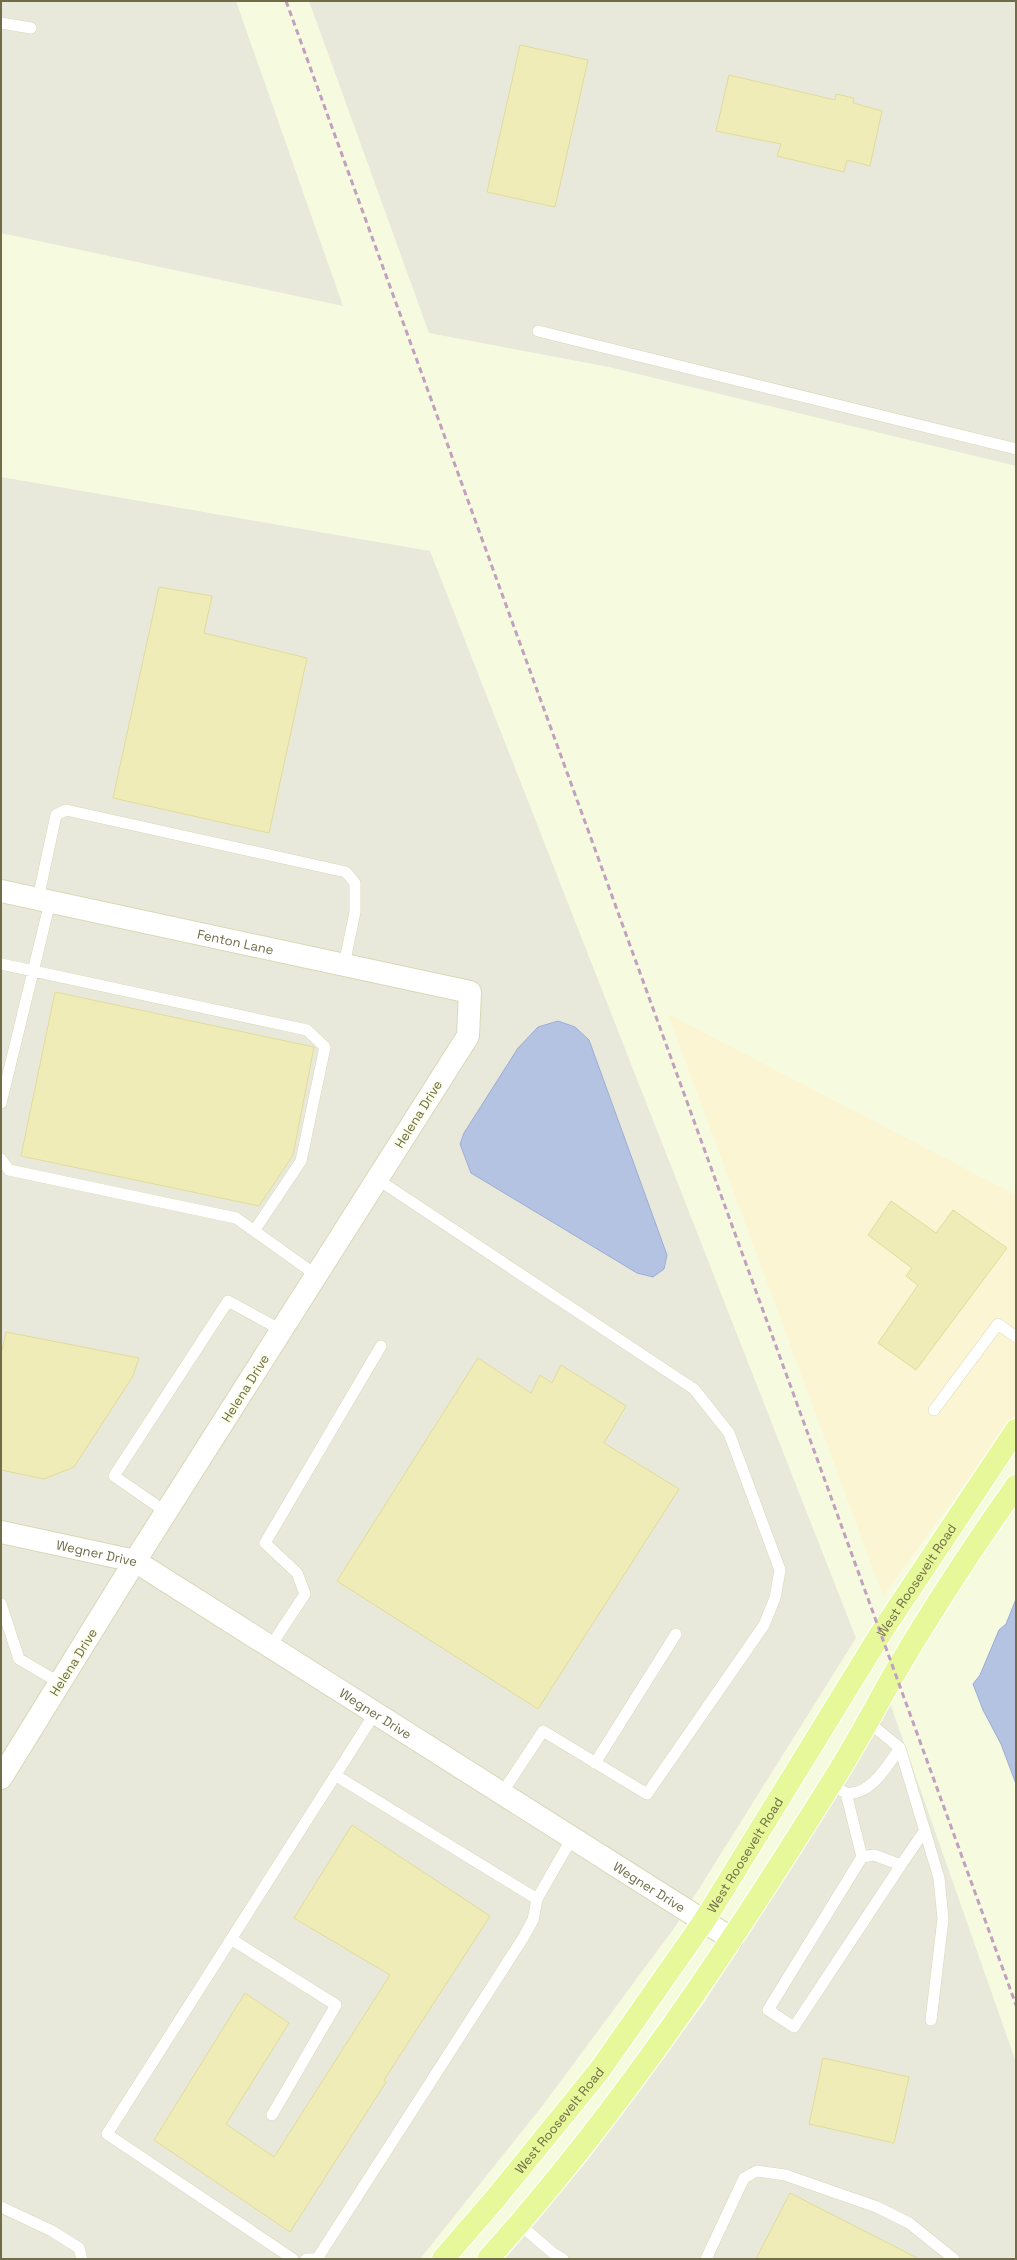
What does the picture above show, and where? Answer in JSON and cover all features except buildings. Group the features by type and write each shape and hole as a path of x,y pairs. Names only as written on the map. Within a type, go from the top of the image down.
{"main road":[{"name":"West Roosevelt Road","path":"443,2259 496,2199 599,2071 704,1921 881,1633 1016,1430"},
{"path":"488,2259 519,2224 614,2108 839,1788 867,1721 950,1585 1016,1486"}],"street":[{"name":"Fenton Lane","path":"1,891 470,992"},
{"name":"Helena Drive","path":"1,1778 135,1561 468,1036 470,992"},
{"name":"Wegner Drive","path":"1,1532 135,1561 732,1939"}],"lane":[{"path":"1,23 31,28"},
{"path":"538,331 1016,449"},
{"path":"1,1103 32,971 56,815 66,810 346,872 355,883 355,912 344,965"},
{"path":"1,964 307,1030 325,1046 301,1161 254,1231"},
{"path":"1,1159 9,1170 236,1218 316,1275"},
{"path":"377,1179 694,1389 729,1433 780,1570 775,1598 764,1625 647,1794 543,1732 502,1793"},
{"path":"166,1512 114,1476 228,1300 281,1330"},
{"path":"934,1410 998,1324 1016,1337"},
{"path":"270,1646 305,1594 297,1573 266,1543 381,1346"},
{"path":"1,1604 19,1659 60,1683"},
{"path":"595,1762 676,1634"},
{"path":"293,2259 107,2134 375,1713"},
{"path":"867,1721 900,1748 939,1878 943,1919 931,2020"},
{"path":"839,1788 857,1793 874,1782 900,1748"},
{"path":"336,1775 537,1899"},
{"path":"839,1788 862,1857"},
{"path":"901,1865 874,1855 862,1857 768,2010 794,2027 925,1830"},
{"path":"306,2259 317,2259 523,1938 533,1920 537,1899 572,1838"},
{"path":"231,1939 336,2005 272,2115"},
{"path":"706,2259 744,2178 757,2171 785,2175 876,2207 909,2223 954,2259"},
{"path":"1,2207 52,2232 79,2248 82,2259"},
{"path":"519,2224 553,2253 563,2259"}],"shaded area":[{"path":"1,1 236,1 343,306 1,233"},
{"path":"309,1 1016,1 1016,466 609,367 429,333"},
{"path":"1,477 430,551 856,1638 675,1927 543,2105 420,2259 1,2259"},
{"path":"668,1014 1016,1195 1016,1414 883,1596"},
{"path":"890,1703 1016,2062 1016,2259 505,2259 591,2156 704,2003"}],"water":[{"path":"558,1021 575,1027 589,1040 667,1255 664,1269 653,1277 637,1273 471,1173 460,1144 464,1133 518,1048 538,1027"},
{"path":"1016,1599 1016,1784 1001,1744 983,1710 973,1684 980,1675 999,1630 1006,1624"}],"railway":[{"path":"286,1 1016,2005"}]}
